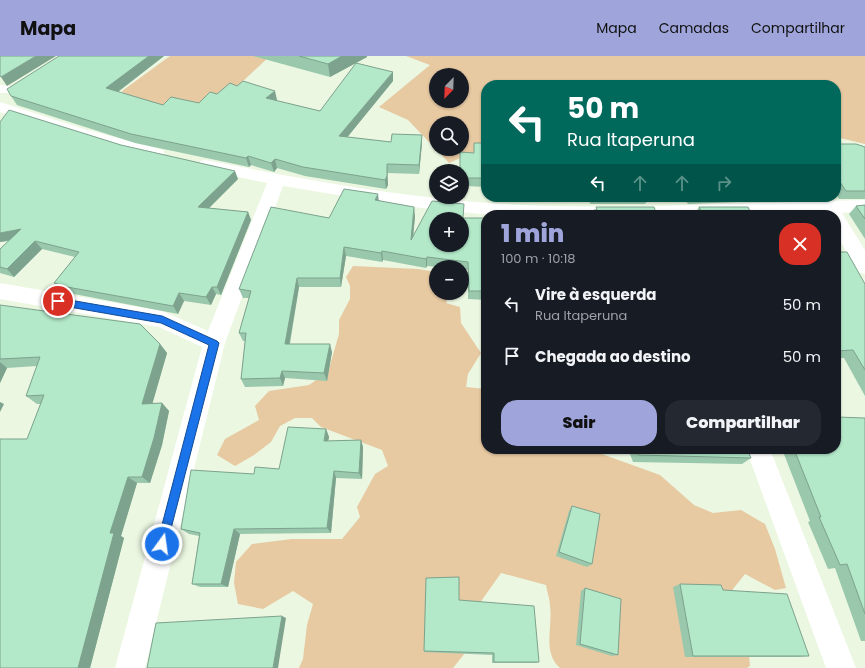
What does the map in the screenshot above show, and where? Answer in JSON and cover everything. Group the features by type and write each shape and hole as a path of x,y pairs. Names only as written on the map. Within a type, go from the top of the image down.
{"street":[{"path":"0,98 13,87"},
{"path":"0,107 132,148 170,157"},
{"path":"192,162 277,180 354,193 476,208 508,210"},
{"path":"130,668 214,343 277,180"},
{"path":"841,211 865,206"},
{"path":"841,226 865,267"},
{"path":"0,291 162,319 214,343"},
{"path":"760,454 841,668"}],"shaded area":[{"path":"170,56 270,56 231,92 187,111 129,101 122,91"},
{"path":"406,56 865,56 865,144 841,138 841,80 481,80 481,149 469,154 469,116 429,116 429,142 408,120 379,107 430,65"},
{"path":"442,156 465,156 449,163"},
{"path":"353,266 429,271 429,300 447,300 446,303 460,307 461,323 481,353 468,374 466,387 481,388 481,454 602,454 660,475 694,505 713,513 741,510 765,524 775,549 786,588 775,590 745,574 733,589 735,613 748,642 750,666 747,668 560,668 551,655 549,639 551,614 550,601 546,585 501,573 470,617 465,653 453,668 299,668 303,659 307,625 313,604 293,591 263,609 238,604 234,583 236,562 252,544 292,539 342,539 360,517 357,507 375,474 388,466 382,450 321,427 312,418 295,418 280,426 271,442 254,455 235,466 217,455 225,439 259,420 255,406 269,391 309,385 328,372 339,334 339,320 350,299 350,286 346,277"}],"building":[{"path":"0,56 36,56 1,77"},
{"path":"59,56 149,56 106,88 163,105 171,97 199,103 210,92 217,94 230,83 237,86 243,81 275,91 266,98 320,111 356,63 393,72 339,136 391,142 392,134 422,135 419,165 387,164 387,176 385,180 303,167 275,159 271,163 248,156 246,158 131,134 11,96 7,89"},
{"path":"299,56 342,56 328,64"},
{"path":"9,110 121,145 235,171 198,207 248,212 217,287 212,287 206,297 179,293 173,306 67,287 54,283 79,252 35,241 7,269 0,267 0,249 21,229 0,233 0,122"},
{"path":"474,143 481,143 481,178 469,178 469,164 460,164 460,156 469,156 469,153 474,153"},
{"path":"841,144 856,144 865,147 865,191 846,191 841,184"},
{"path":"344,189 378,194 375,200 414,207 411,240 430,204 464,204 463,212 429,212 429,252 469,252 469,218 481,218 481,291 469,291 469,260 452,260 427,257 426,259 382,251 381,253 344,247 340,278 297,278 285,344 330,344 324,373 282,371 280,378 241,379 246,333 239,333 251,291 239,289 271,207 329,218"},
{"path":"865,205 865,219 856,206"},
{"path":"596,207 654,207 655,210 597,210"},
{"path":"699,207 748,207 750,210 700,210"},
{"path":"841,252 847,252 865,284 865,370 853,350 841,351"},
{"path":"0,305 140,324 160,344 142,404 162,403 154,438 142,477 128,477 110,533 114,533 78,668 0,668 0,439 27,439 44,395 26,396 40,357 0,359"},
{"path":"841,417 865,418 865,614 847,564 840,565 819,517 821,517 796,454 841,454"},
{"path":"288,427 326,429 324,441 361,440 359,473 334,471 327,528 234,529 221,584 192,584 200,533 181,529 191,470 254,474 255,467 279,469"},
{"path":"749,454 751,458 638,455"},
{"path":"572,506 600,514 592,564 559,552"},
{"path":"459,577 459,600 534,606 539,662 494,662 494,653 424,651 426,578"},
{"path":"680,584 721,585 723,590 787,594 809,656 693,656"},
{"path":"585,588 621,599 618,655 580,644"},
{"path":"282,616 273,668 147,668 156,623"}],"route":[{"path":"58,301 131,315 162,319 214,343 162,544"}]}
